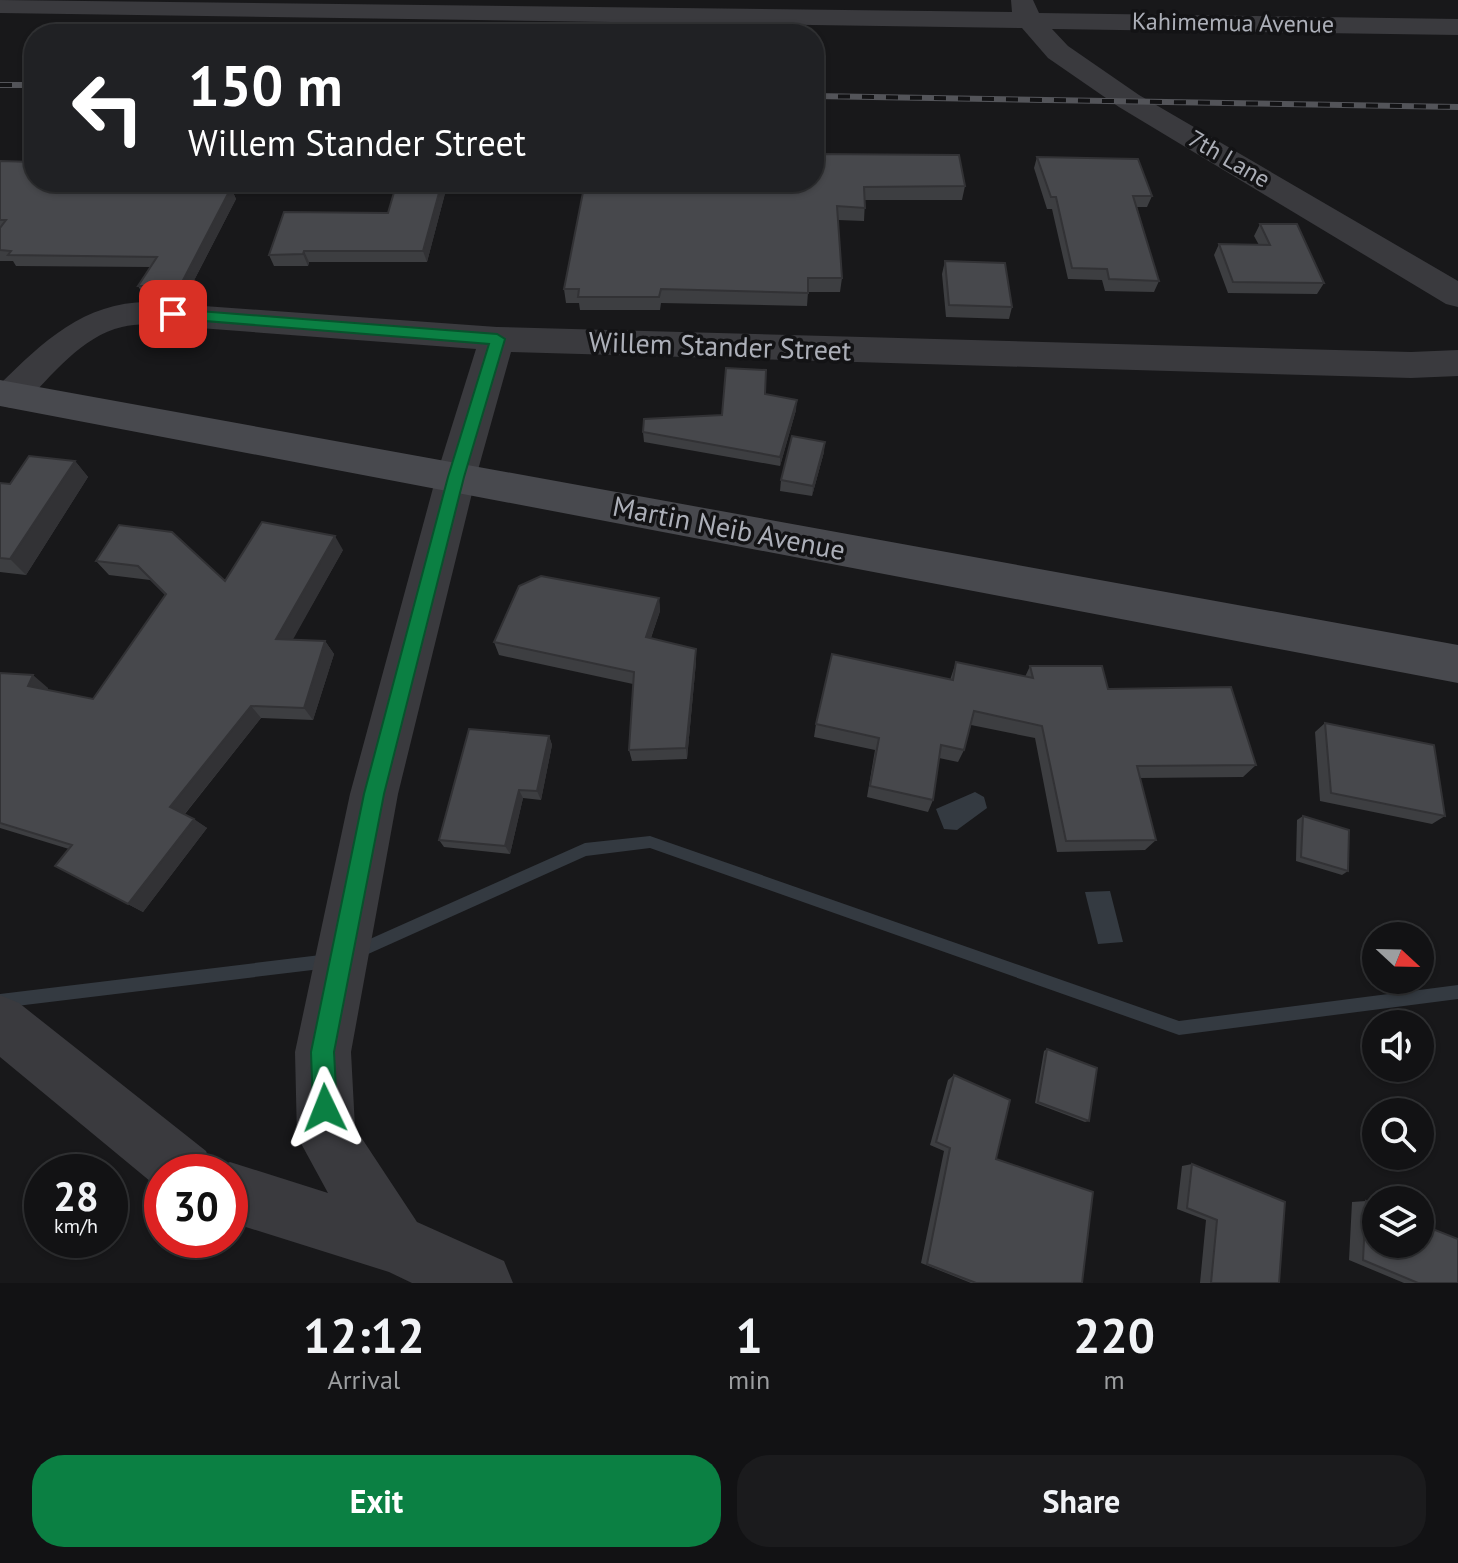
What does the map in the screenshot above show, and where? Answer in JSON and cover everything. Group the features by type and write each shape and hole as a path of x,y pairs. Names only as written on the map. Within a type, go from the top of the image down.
{"main road":[{"name":"Martin Neib Avenue","path":"5,394 1458,664"}],"street":[{"path":"1299,0 1316,25"},
{"name":"Kahimemua Avenue","path":"0,5 149,3 547,15 1025,10 1316,25 1458,27"},
{"name":"7th Lane","path":"1025,10 1058,52 1129,101 1458,296"},
{"name":"Willem Stander Street","path":"5,394 96,322 124,315 173,314 497,339 1411,365 1458,363"},
{"path":"395,1244 326,1136 323,1052 374,794 456,477 497,339"},
{"path":"0,1022 163,1154"},
{"path":"248,1198 395,1244 482,1283"}],"shaded area":[{"path":"975,792 984,797 987,808 957,830 944,829 936,809"},
{"path":"1110,891 1123,942 1098,944 1085,892"}],"building":[{"path":"824,154 959,155 965,186 864,187 865,208 837,206 842,278 808,278 808,293 661,289 659,297 578,297 579,289 564,289 583,192 824,192"},
{"path":"1037,157 1138,159 1152,196 1133,196 1159,281 1109,279 1107,269 1072,268 1056,197 1051,197"},
{"path":"0,161 24,162 24,192 229,192 180,286 138,286 157,257 8,255 11,251 0,250 0,228 6,220 0,220"},
{"path":"394,192 439,192 423,251 304,251 303,254 269,255 284,212 388,213"},
{"path":"1260,224 1297,224 1324,283 1233,282 1219,244 1270,245"},
{"path":"945,261 1005,263 1012,307 949,305"},
{"path":"726,368 766,370 765,394 797,400 780,457 643,432 644,419 722,415"},
{"path":"792,436 825,442 813,486 781,480"},
{"path":"29,456 75,461 10,559 0,558 0,483 10,484"},
{"path":"262,522 335,536 276,639 325,641 304,708 251,706 170,807 194,819 128,904 55,866 72,845 0,823 0,673 33,675 28,686 93,699 166,594 138,566 96,561 119,525 172,532 225,581"},
{"path":"541,576 659,598 646,637 696,649 686,748 629,750 634,672 494,642 519,586"},
{"path":"832,654 953,680 956,662 1033,678 1030,666 1102,666 1108,689 1231,687 1256,765 1137,766 1156,840 1066,841 1042,726 974,711 964,750 941,745 933,800 870,786 879,738 816,724"},
{"path":"1325,723 1434,745 1445,816 1331,793"},
{"path":"469,729 549,736 537,791 519,790 505,846 439,840"},
{"path":"1303,816 1349,830 1348,871 1301,857"},
{"path":"1047,1049 1097,1068 1089,1121 1038,1102"},
{"path":"954,1075 1010,1100 996,1159 1093,1192 1082,1283 976,1283 927,1264 950,1148 936,1142"},
{"path":"1192,1164 1285,1202 1279,1283 1211,1283 1217,1220 1187,1208"},
{"path":"1434,1230 1458,1239 1458,1283 1418,1283 1363,1260 1434,1258"}],"waterway":[{"path":"357,952 585,850 650,842 1179,1028 1458,992"},
{"path":"0,1001 329,961"}],"railway":[{"path":"0,85 24,85"},
{"path":"824,96 1458,107"}],"route":[{"path":"173,314 497,339 456,477 374,794 323,1052 325,1108"}]}
